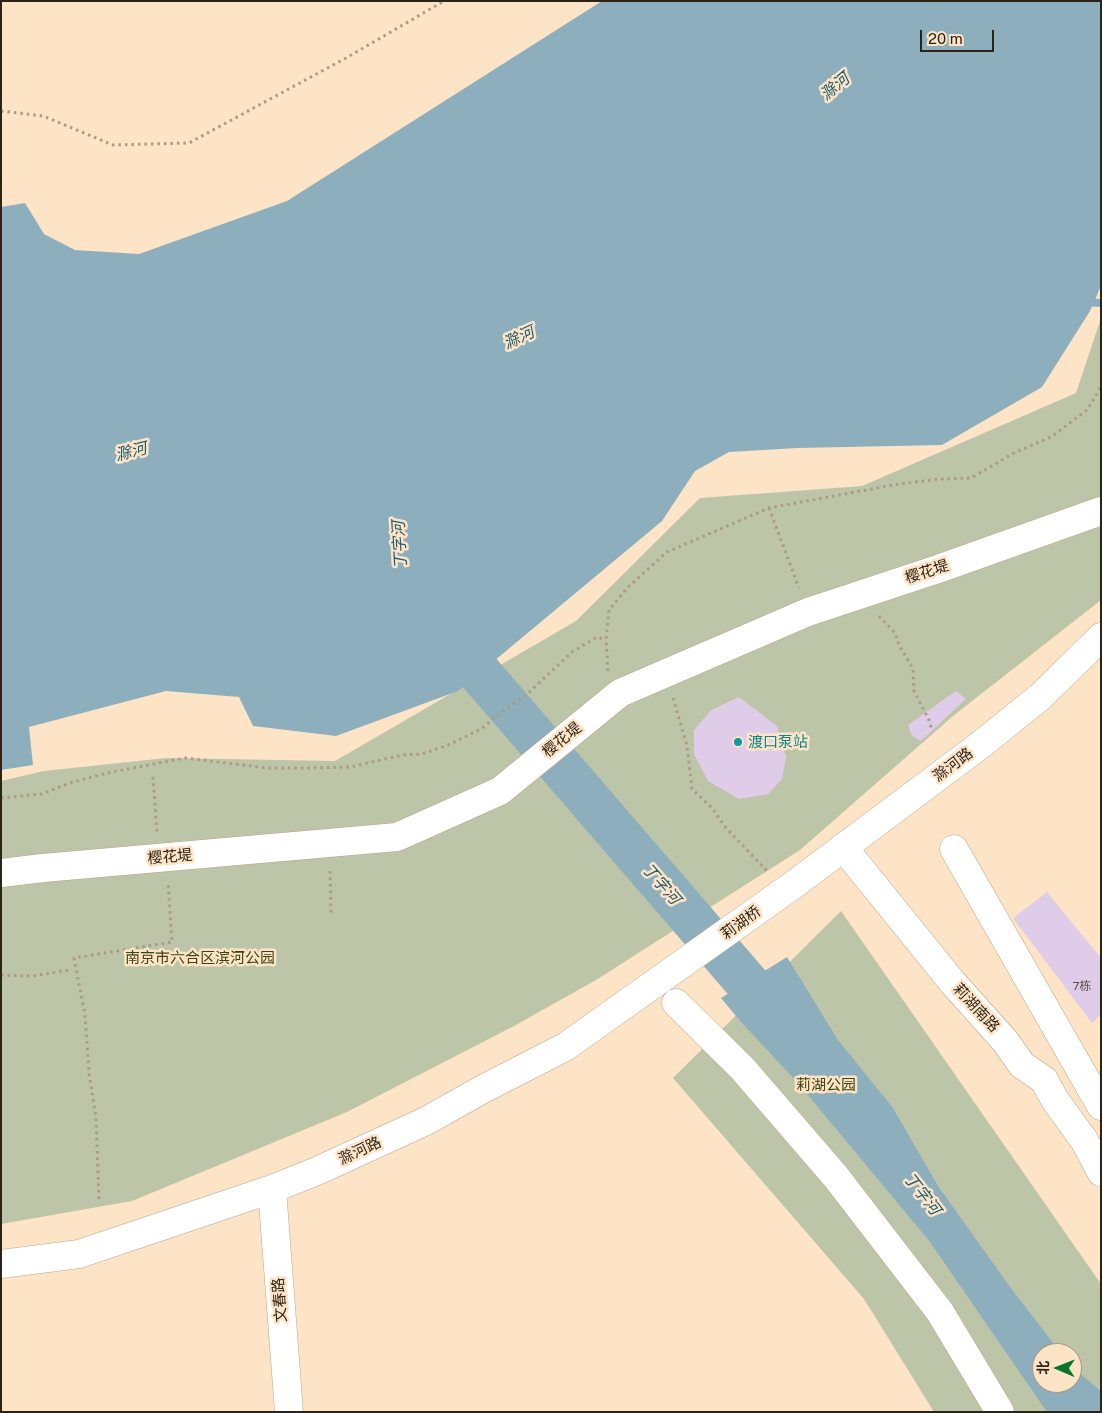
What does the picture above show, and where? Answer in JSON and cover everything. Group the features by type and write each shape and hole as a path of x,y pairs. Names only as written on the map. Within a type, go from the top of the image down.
{"street":[{"name":"樱花堤","path":"1,873 397,837 500,791 620,693 808,612 938,569 1101,511"},
{"name":"滁河路","path":"796,883 971,752 1040,697 1101,637"},
{"name":"莉湖南路","path":"843,847 952,984 1006,1040 1022,1064 1044,1080 1055,1100 1084,1140 1101,1172"},
{"path":"954,849 1101,1106"},
{"name":"莉湖桥","path":"686,963 796,883"},
{"name":"滁河路","path":"1,1264 79,1254 272,1189 317,1171 426,1121 565,1047 686,963"},
{"path":"676,1003 742,1068 836,1177 940,1312 1000,1412"},
{"name":"文春路","path":"272,1189 289,1412"}],"path":[{"path":"1,111 43,116 113,145 189,142 346,58 444,1"},
{"path":"1,798 42,794 70,783 107,773 185,758 267,768 344,767 422,754 448,745 481,729 524,697 572,652 597,637 606,640 609,610 628,586 667,552 768,508 893,485 939,479 972,478 1014,453 1051,437 1088,410 1101,388"},
{"path":"768,508 808,612"},
{"path":"888,585 880,592 876,606 878,615 894,633 913,669 914,691 929,720 932,731"},
{"path":"673,697 687,746 692,789 712,808 726,828 770,874"},
{"path":"153,777 157,835"},
{"path":"330,871 331,913"},
{"path":"99,1199 96,1118 85,1015 74,958 172,942 168,878"},
{"path":"1,975 32,976 68,970"}],"green space":[{"name":"南京市六合区滨河公园","path":"1101,318 1101,600 953,716 800,850 596,980 514,1026 347,1112 132,1201 1,1224 1,781 44,771 166,758 335,761 576,621 700,498 862,486 1076,393"},
{"name":"莉湖公园","path":"841,911 1101,1284 1101,1412 934,1412 864,1299 673,1078"}],"water":[{"name":"滁河","path":"602,1 1101,1 1101,286 1090,311 1042,387 942,445 798,448 729,452 695,471 662,521 458,691 336,736 253,726 239,697 166,691 29,727 33,765 1,770 1,207 25,203 44,234 75,250 139,254 287,201"},
{"path":"787,957 838,1040 893,1108 938,1186 1010,1287 1053,1343 1032,1343 1032,1390 930,1242 797,1082 721,998"},
{"path":"1082,1375 1101,1391 1101,1412 1047,1412 1034,1393 1082,1393"}],"building":[{"path":"956,691 966,699 921,741 912,736 908,725"},
{"name":"渡口泵站","path":"739,697 777,726 786,757 782,779 768,794 739,799 708,781 694,754 694,730 711,710"},
{"path":"1047,892 1101,958 1101,1014 1092,1023 1013,918"}],"waterway":[{"path":"1083,302 1101,303"},
{"name":"丁字河","path":"440,627 786,1028"}],"place":[{"name":"渡口泵站","path":"738,742"}]}
